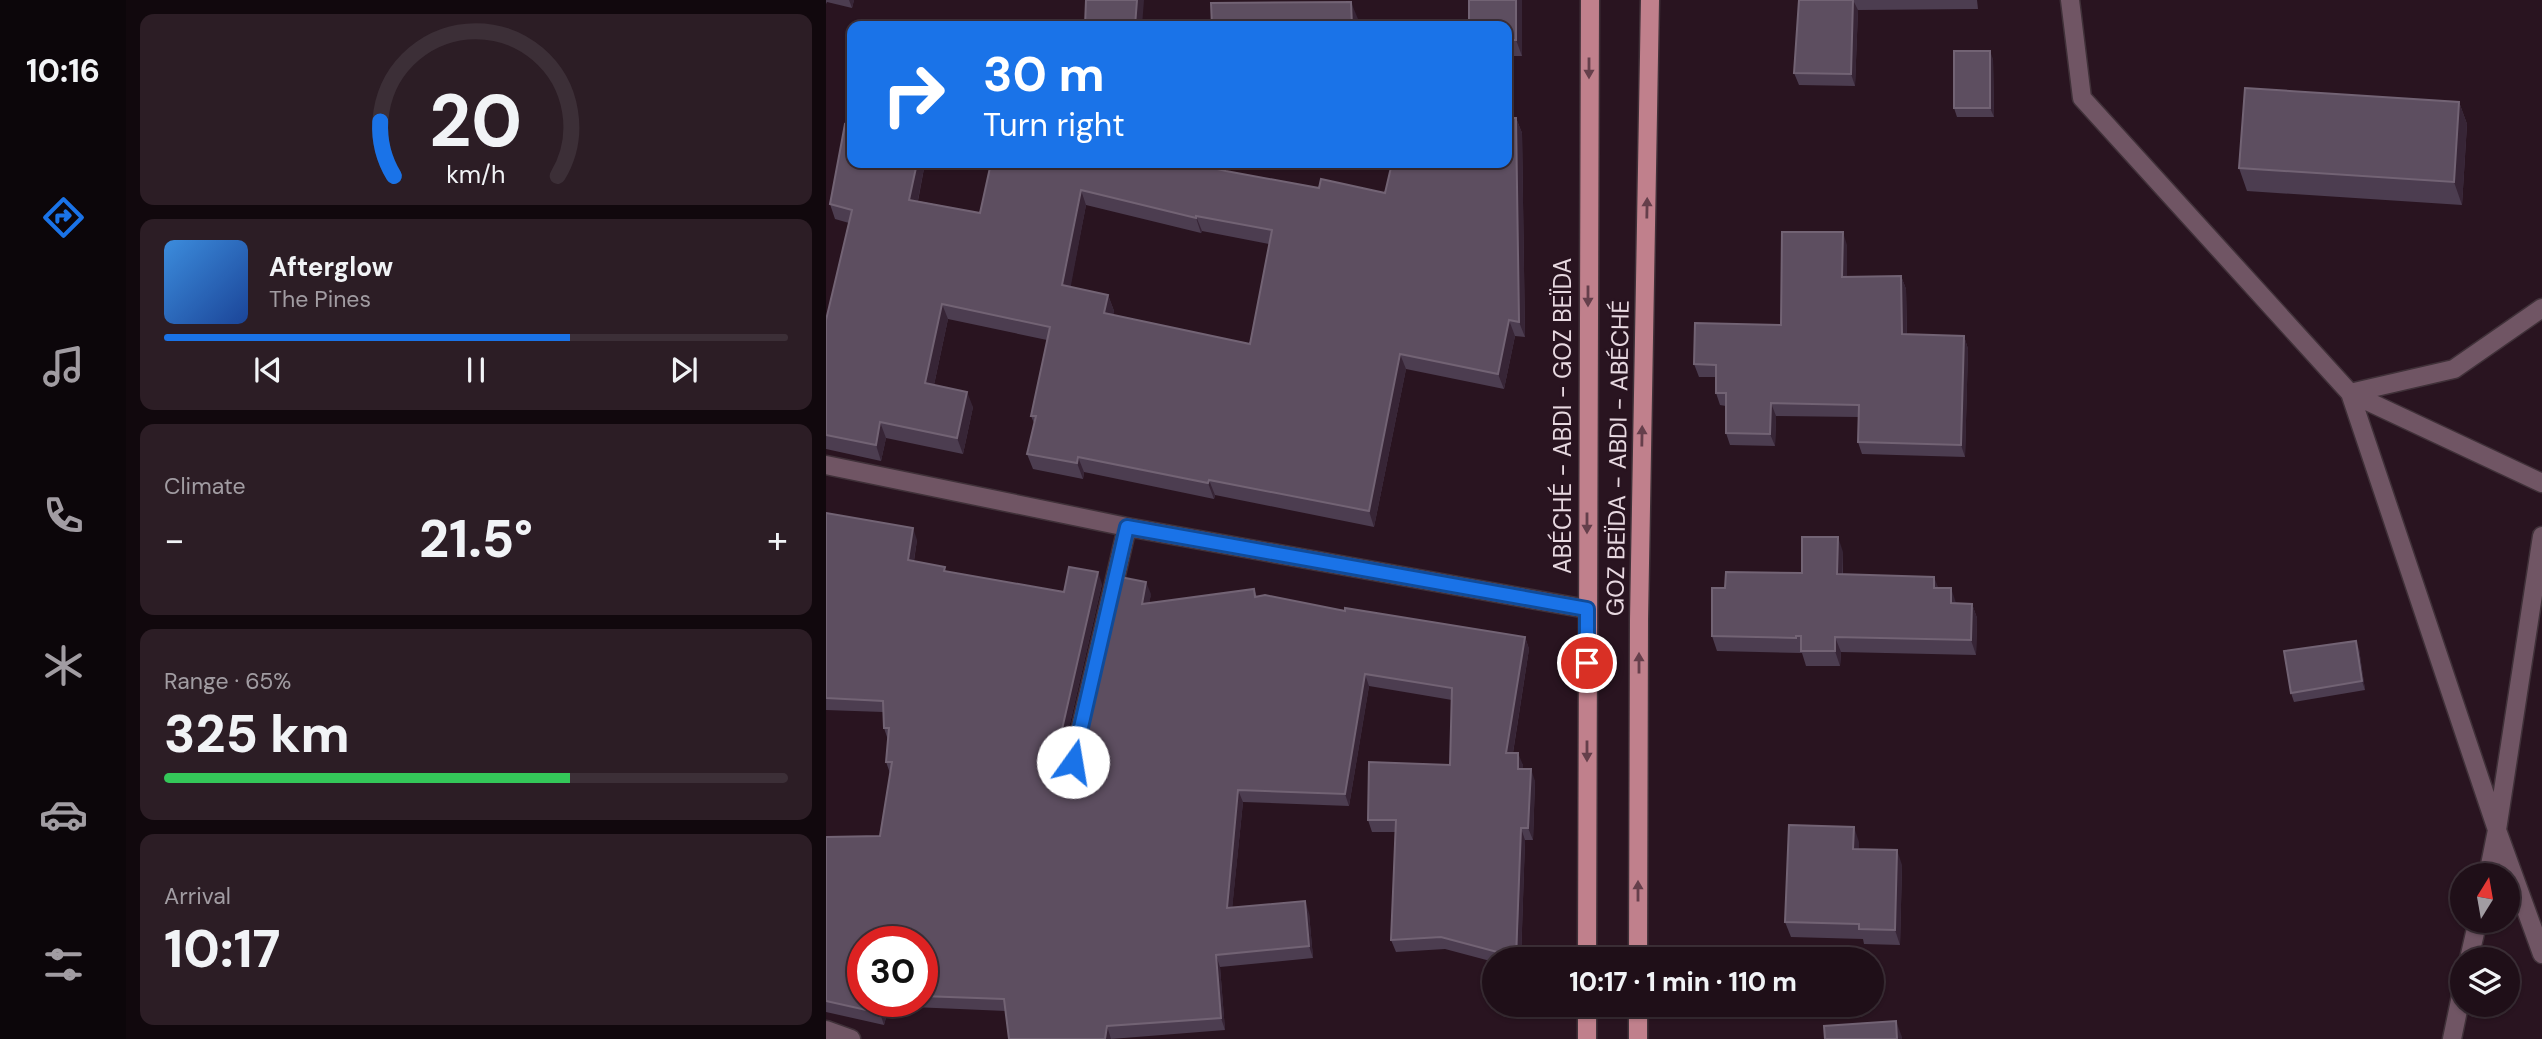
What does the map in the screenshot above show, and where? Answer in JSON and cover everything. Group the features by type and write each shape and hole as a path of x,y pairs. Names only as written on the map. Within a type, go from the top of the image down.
{"main road":[{"name":"ABÉCHÉ - ABDI - GOZ BEÏDA","path":"1587,947 1590,0"},
{"name":"GOZ BEÏDA - ABDI - ABÉCHÉ","path":"1638,947 1639,606 1650,0"},
{"path":"1587,1017 1587,1039"},
{"path":"1638,1017 1638,1039"}],"street":[{"path":"2070,0 2082,98 2350,393 2542,483"},
{"path":"2350,393 2454,369 2542,308"},
{"path":"2350,393 2497,830 2542,954"},
{"path":"826,465 1127,527 1587,609"},
{"path":"1067,788 1127,527"},
{"path":"2490,863 2542,536"},
{"path":"2452,1039 2457,1017"},
{"path":"826,1030 851,1039"}],"building":[{"path":"1086,0 1137,0 1135,21 1085,21"},
{"path":"1469,0 1516,0 1516,40 1512,40 1512,21 1469,21"},
{"path":"1799,0 1853,0 1851,74 1794,73"},
{"path":"1351,2 1352,21 1212,21 1211,3"},
{"path":"1954,51 1990,51 1990,108 1954,108"},
{"path":"2245,88 2459,102 2454,182 2239,168"},
{"path":"1512,118 1516,118 1519,322 1509,320 1498,374 1400,354 1369,511 1078,457 1077,463 1027,454 1036,416 1031,416 1050,327 942,304 925,383 967,392 957,438 880,422 876,445 826,435 826,320 852,210 830,204 845,124 847,168 916,168 909,200 980,213 990,168 1213,168 1319,188 1321,179 1385,193 1391,168 1512,168","holes":["1081,190 1272,230 1250,344 1104,313 1108,295 1062,285"]},
{"path":"1782,232 1843,232 1842,277 1901,276 1902,334 1964,336 1961,445 1858,442 1859,405 1771,403 1770,434 1726,433 1726,393 1716,393 1716,365 1694,364 1695,323 1781,325"},
{"path":"826,513 913,528 908,560 945,567 944,571 1064,592 1069,567 1098,572 1052,773 1054,784 1061,787 1070,784 1074,779 1120,577 1146,582 1142,604 1254,589 1255,597 1265,595 1345,611 1345,608 1525,637 1506,753 1518,753 1518,769 1531,769 1528,828 1521,828 1516,947 1482,948 1441,937 1391,940 1396,820 1368,820 1369,762 1450,765 1452,688 1365,674 1345,794 1238,790 1227,908 1305,901 1309,946 1216,955 1221,1018 1107,1026 1105,1039 1009,1039 1004,999 938,997 938,926 847,926 847,1006 826,1001 826,837 880,836 892,762 886,762 889,728 884,728 883,701 826,698"},
{"path":"1802,537 1838,537 1837,574 1934,577 1934,588 1951,588 1951,603 1972,604 1971,640 1835,637 1835,651 1801,651 1801,636 1712,636 1712,588 1725,588 1726,572 1802,573"},
{"path":"2356,641 2362,681 2291,693 2284,651"},
{"path":"1789,825 1854,827 1853,849 1897,850 1895,930 1859,929 1859,924 1785,922"},
{"path":"1896,1021 1897,1039 1825,1039 1824,1026"}],"route":[{"path":"1073,762 1127,527 1587,609 1587,663"}]}
